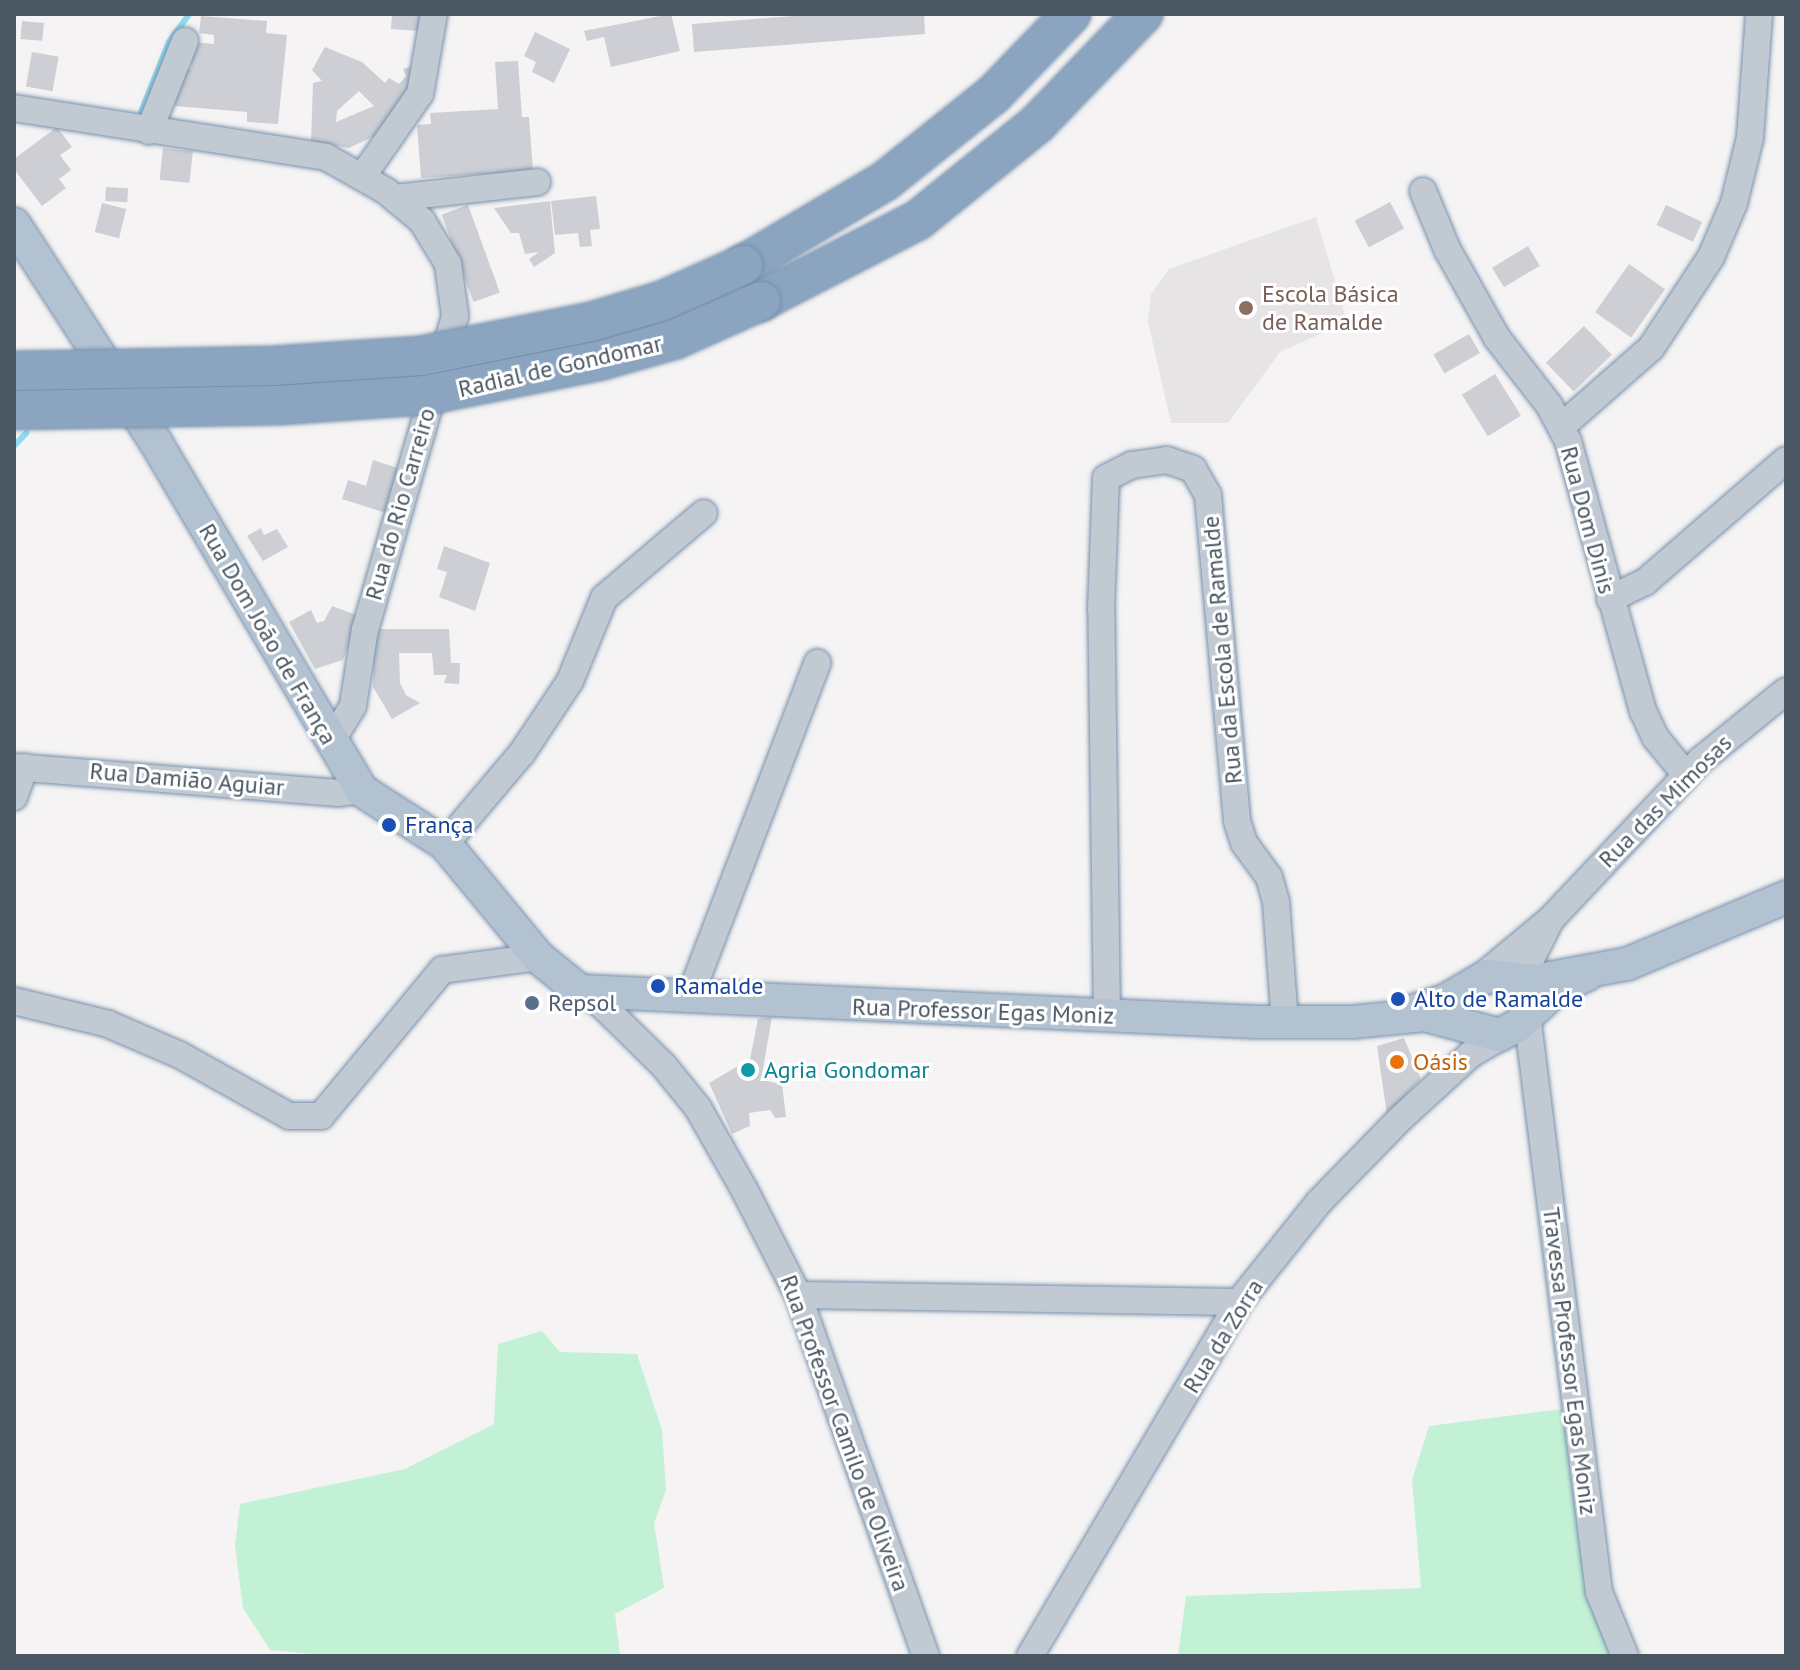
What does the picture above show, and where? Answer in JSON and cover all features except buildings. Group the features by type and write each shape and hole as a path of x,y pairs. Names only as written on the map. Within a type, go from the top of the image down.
{"highway":[{"name":"Radial de Gondomar","path":"14,371 273,366 421,356 591,322 662,301 743,265 885,181 994,94 1071,14"},
{"name":"Radial de Gondomar","path":"14,410 279,405 426,395 602,360 676,339 761,301 918,220 1037,124 1143,14"}],"main road":[{"name":"Rua Dom João de França","path":"14,224 155,441 361,790 445,844 538,957 580,991"},
{"name":"Rua Professor Egas Moniz","path":"1386,1017 1438,1003 1508,1022 1556,989 1588,974 1664,951 1786,897"},
{"name":"Rua Professor Egas Moniz","path":"580,991 689,999 1285,1023 1425,1015 1508,1022 1588,974"}],"street":[{"path":"362,177 420,94 434,14"},
{"path":"1561,427 1651,348 1711,257 1734,203 1750,138 1759,14"},
{"path":"149,131 185,41"},
{"name":"Rua do Rio Carreiro","path":"14,108 326,157 395,198 422,221 448,264 455,316 379,573 353,706 331,742"},
{"path":"395,198 537,182"},
{"name":"Rua Dom Dinis","path":"1423,191 1447,249 1497,338 1561,427 1643,711 1655,737 1686,775"},
{"name":"Rua da Escola de Ramalde","path":"1107,1016 1101,609 1106,478 1132,465 1167,460 1193,469 1208,495 1237,821 1244,843 1269,877 1276,902 1285,1023"},
{"path":"1610,599 1645,582 1786,460"},
{"path":"445,844 522,753 570,681 604,598 704,513"},
{"path":"689,999 817,663"},
{"name":"Rua das Mimosas","path":"1508,1022 1533,952 1551,919 1686,775 1786,691"},
{"path":"14,797 20,767"},
{"name":"Rua Damião Aguiar","path":"20,767 338,793 361,790"},
{"path":"1551,919 1547,934 1551,954 1570,970 1588,974"},
{"name":"Rua das Mimosas","path":"1508,1022 1551,919"},
{"path":"14,1001 108,1024 180,1055 289,1116 321,1116 442,970 538,957"},
{"name":"Rua Professor Camilo de Oliveira","path":"580,991 629,1030 698,1108 798,1295 926,1656"},
{"name":"Rua da Zorra","path":"1030,1656 1239,1302 1319,1202 1508,1022"},
{"name":"Travessa Professor Egas Moniz","path":"1508,1022 1599,1592 1625,1656"},
{"path":"798,1295 1239,1302"}],"shaded area":[{"name":"Escola Básica de Ramalde","path":"1316,217 1347,322 1280,352 1228,423 1171,423 1148,322 1151,294 1169,269"}],"green space":[{"path":"542,1331 560,1352 637,1354 662,1430 666,1490 654,1523 664,1588 615,1614 620,1656 334,1656 270,1650 243,1608 235,1545 240,1504 405,1469 494,1424 498,1344"},
{"path":"1562,1409 1585,1578 1614,1656 1178,1656 1186,1596 1421,1588 1412,1480 1429,1426"}],"waterway":[{"path":"141,112 169,42 189,14"},
{"path":"14,446 26,433"}],"place":[{"name":"Escola Básica de Ramalde","path":"1246,308"},
{"name":"França","path":"389,825"},
{"name":"Ramalde","path":"658,986"},
{"name":"Alto de Ramalde","path":"1398,999"},
{"name":"Repsol","path":"532,1003"},
{"name":"Oásis","path":"1397,1062"},
{"name":"Agria Gondomar","path":"748,1070"}]}
